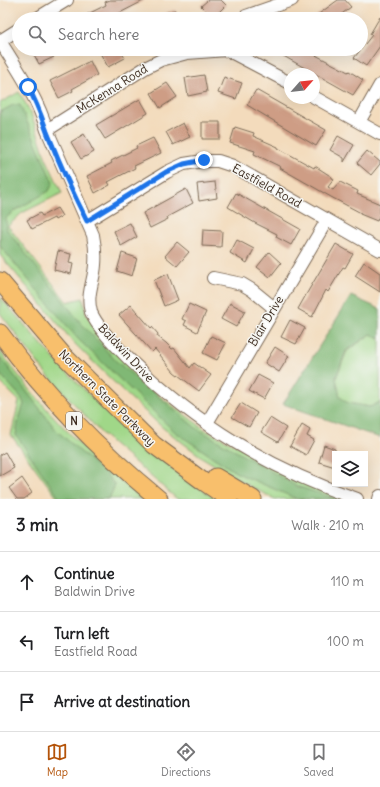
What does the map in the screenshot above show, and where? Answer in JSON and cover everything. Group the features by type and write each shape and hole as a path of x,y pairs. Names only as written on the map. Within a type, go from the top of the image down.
{"highway":[{"name":"Northern State Parkway","path":"0,281 64,356 154,445 229,499"},
{"name":"N","path":"0,333 68,416 113,461 159,499"},
{"path":"108,401 205,470 252,499"}],"street":[{"path":"47,12 67,0"},
{"path":"258,12 292,0"},
{"path":"0,41 12,33"},
{"name":"Baldwin Drive","path":"0,41 43,116 47,130 93,235 96,248 95,266 88,296 91,312 97,323 123,353 156,385 182,407 215,430 243,448 290,473 357,499"},
{"name":"McKenna Road","path":"47,130 145,68 161,60 174,56"},
{"path":"239,56 284,80"},
{"path":"359,122 380,85"},
{"path":"320,100 380,134"},
{"name":"Eastfield Road","path":"87,221 166,172 184,164 204,160 218,161 233,166 380,250"},
{"name":"Blair Drive","path":"206,423 327,220"},
{"path":"213,278 242,284 274,308"}],"green space":[{"path":"19,92 31,113 45,156 62,193 22,213 8,226 67,302 83,298 86,314 99,335 161,397 207,431 345,499 275,499 251,487 203,458 163,428 75,344 0,255 0,103"},
{"path":"13,105 20,105 53,183 49,191 14,211 6,218 7,230 80,322 117,362 196,428 296,486 337,499 297,499 237,473 175,432 78,339 0,246 0,112"},
{"path":"351,296 380,309 380,339 371,334 346,351 336,378 340,397 348,403 370,407 380,402 380,438 283,404"},
{"path":"0,297 58,363 116,422 191,482 216,499 177,499 102,434 44,371 0,313"},
{"path":"371,334 380,339 380,402 370,407 348,403 340,397 336,378 347,351"},
{"path":"0,351 15,371 66,430 104,466 143,499 58,499 11,435 19,401 0,382"},
{"path":"0,357 57,431 106,474 115,485 109,499 60,499 16,435 18,422 24,404 21,397 0,374"}],"building":[{"path":"110,0 145,0 122,12 92,12 106,5 105,2"},
{"path":"208,0 221,0 226,5 219,12 207,12 201,6"},
{"path":"338,0 345,0 351,7 344,12 322,12"},
{"path":"380,17 380,46 366,66 354,58 356,56 368,56 368,40 372,35 370,34"},
{"path":"35,56 54,56 54,57 39,64"},
{"path":"102,56 124,56 125,58 108,67"},
{"path":"283,56 317,56 348,72 349,71 363,80 353,95 320,76 320,68 305,68"},
{"path":"90,61 97,75 72,89 73,91 59,98 50,81"},
{"path":"204,75 207,92 188,96 185,78"},
{"path":"224,77 242,83 236,99 218,93"},
{"path":"167,83 177,97 160,108 151,93"},
{"path":"256,90 326,130 316,146 247,105"},
{"path":"140,99 148,113 105,139 96,125"},
{"path":"202,122 220,122 220,139 202,139"},
{"path":"183,123 190,137 173,145 166,132"},
{"path":"235,127 254,133 253,136 278,147 314,168 315,166 334,179 328,187 333,190 340,182 358,191 357,194 380,204 380,214 377,221 360,214 361,213 280,168 281,167 254,154 255,151 230,143"},
{"path":"84,134 94,152 81,159 71,142"},
{"path":"338,136 354,145 344,162 344,158 330,150"},
{"path":"153,138 161,153 134,166 135,168 108,182 110,185 95,193 87,176 112,163 111,161 137,148 136,146"},
{"path":"367,151 380,162 371,175 357,163"},
{"path":"215,182 217,198 199,201 197,184"},
{"path":"186,189 193,203 167,217 168,219 150,228 143,213"},
{"path":"236,193 300,229 291,245 276,237 277,234 228,207"},
{"path":"57,208 62,216 55,220 54,218 32,229 27,220 40,213 42,216"},
{"path":"130,223 137,237 121,246 114,231"},
{"path":"203,230 222,231 221,247 202,246"},
{"path":"237,240 254,249 247,263 230,253"},
{"path":"177,242 189,252 177,266 165,256"},
{"path":"336,244 353,254 345,268 343,267 328,292 326,290 312,317 298,309"},
{"path":"58,251 71,254 69,263 73,264 71,274 54,270"},
{"path":"269,252 281,263 270,277 257,267"},
{"path":"122,253 137,258 132,276 117,271"},
{"path":"364,262 380,273 380,292 355,276"},
{"path":"168,274 178,300 164,306 154,280"},
{"path":"230,303 245,311 236,327 221,319"},
{"path":"189,304 206,312 197,332 184,325 186,321 182,319"},
{"path":"131,305 158,334 157,336 172,349 174,348 190,368 194,363 211,375 199,391 174,372 155,349 152,352 119,315"},
{"path":"290,320 305,328 296,344 281,337"},
{"path":"211,336 226,343 217,360 203,353"},
{"path":"275,347 289,356 279,372 265,363"},
{"path":"258,375 273,383 264,399 249,391"},
{"path":"241,403 257,413 249,427 232,417"},
{"path":"270,418 286,428 278,442 261,432"},
{"path":"302,425 310,430 307,436 314,440 306,455 290,446"},
{"path":"324,445 335,449 335,451 332,451 332,466 319,462"},
{"path":"5,452 14,468 0,476 0,455"},
{"path":"22,478 32,493 24,499 17,499 9,488"}],"route":[{"path":"28,87 43,116 47,130 87,221 166,172 184,164 204,160"}]}
